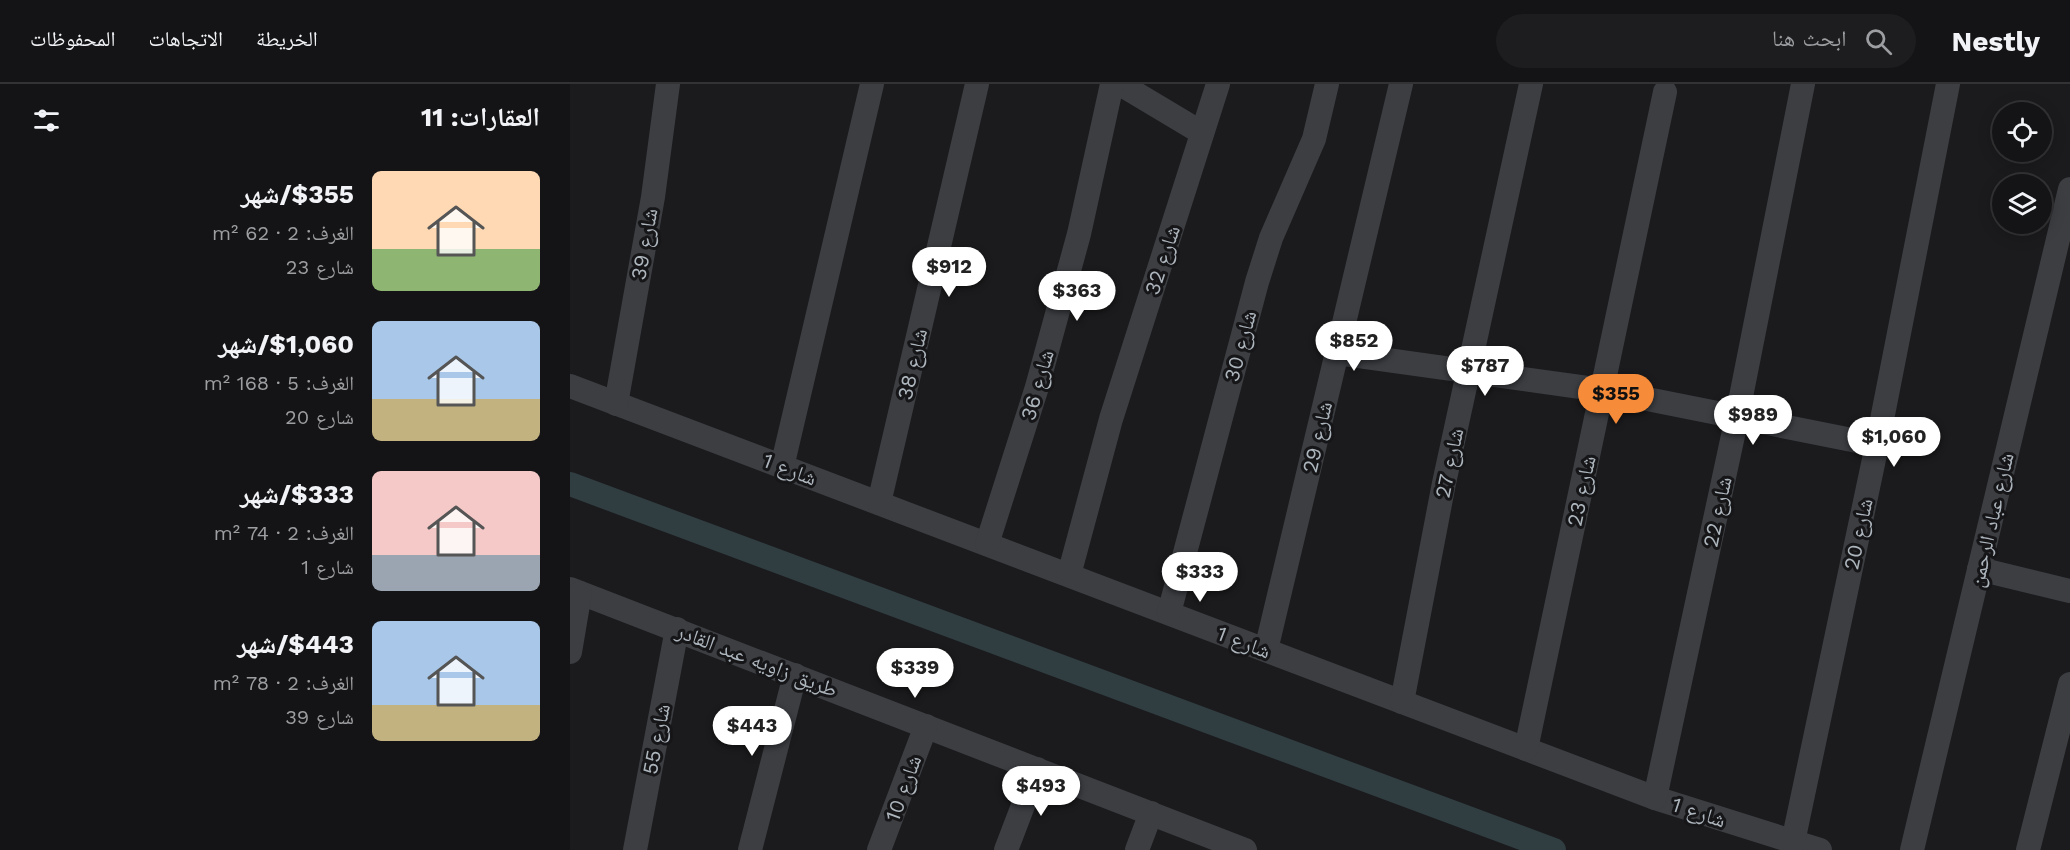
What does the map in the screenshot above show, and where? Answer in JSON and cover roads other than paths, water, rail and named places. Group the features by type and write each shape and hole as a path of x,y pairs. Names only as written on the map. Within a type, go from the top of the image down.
{"street":[{"name":"شارع 39","path":"616,404 653,197 668,84"},
{"path":"782,467 872,84"},
{"name":"شارع 38","path":"879,503 977,84"},
{"name":"شارع 36","path":"987,544 1037,387 1079,234 1112,84"},
{"path":"1120,84 1202,133"},
{"name":"شارع 32","path":"1069,575 1111,419 1218,84"},
{"name":"شارع 30","path":"1169,613 1257,282 1271,238 1314,139 1327,84"},
{"name":"شارع 29","path":"1266,650 1401,84"},
{"name":"شارع 27","path":"1402,702 1444,483 1531,84"},
{"name":"شارع 22","path":"1655,798 1737,417 1803,84"},
{"name":"شارع 20","path":"1793,843 1877,445 1948,84"},
{"name":"شارع 23","path":"1526,749 1665,92"},
{"name":"شارع عباد الرحمن","path":"1912,850 2070,189"},
{"path":"1338,352 1602,390 1877,445"},
{"name":"شارع 1","path":"570,386 1655,798 1820,850"},
{"path":"1979,569 2070,591"},
{"path":"570,652 575,591"},
{"name":"طريق زاويه عبد القادر","path":"575,591 1245,850"},
{"name":"شارع 55","path":"635,850 677,629"},
{"path":"750,850 795,675"},
{"path":"2028,850 2070,684"},
{"name":"شارع 10","path":"879,850 926,726"},
{"path":"1006,850 1037,769"},
{"path":"1137,850 1151,813"}],"waterway":[{"path":"570,484 1554,850"}]}
